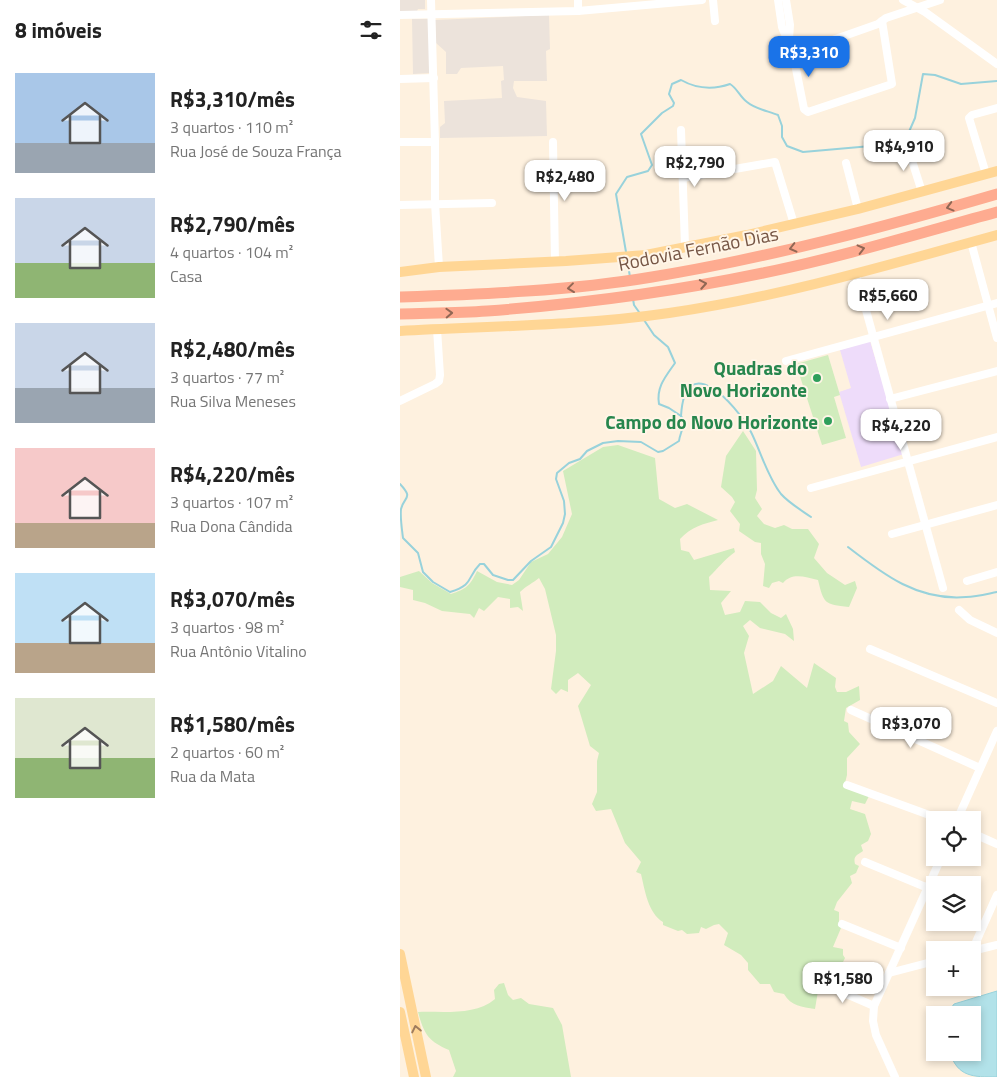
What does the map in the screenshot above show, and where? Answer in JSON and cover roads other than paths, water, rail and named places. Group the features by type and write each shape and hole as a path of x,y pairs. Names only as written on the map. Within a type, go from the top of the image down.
{"highway":[{"name":"Rodovia Fernão Dias","path":"400,295 552,290 653,277 757,256 997,194"},
{"name":"Rodovia Fernão Dias","path":"400,314 486,311 621,298 764,273 997,212"}],"main road":[{"path":"400,272 439,267 610,259 646,254 747,235 858,209 992,172"},
{"path":"400,331 621,319 669,313 770,295 856,274 997,235"},
{"path":"400,954 426,1077"},
{"path":"400,1012 414,1077"}],"street":[{"path":"431,0 439,267"},
{"path":"578,0 578,11"},
{"path":"400,15 578,11 702,0"},
{"path":"714,0 715,21"},
{"path":"778,0 782,27 790,41"},
{"path":"786,0 790,25 790,41 806,112 892,84 882,21"},
{"path":"903,0 997,64"},
{"path":"793,54 940,0"},
{"path":"400,79 434,78"},
{"path":"992,172 969,117 997,108"},
{"path":"680,130 685,246"},
{"path":"400,142 435,142"},
{"path":"554,142 555,262"},
{"path":"906,146 922,192"},
{"path":"683,178 775,162 794,224"},
{"path":"846,163 858,209"},
{"path":"400,205 492,203"},
{"path":"971,242 997,338"},
{"path":"856,274 943,588"},
{"path":"786,361 997,303"},
{"path":"400,402 439,381 437,329"},
{"path":"890,400 997,371"},
{"path":"811,488 997,437"},
{"path":"892,534 997,505"},
{"path":"967,581 997,572"},
{"path":"959,610 970,620 997,633"},
{"path":"870,649 997,703"},
{"path":"851,710 980,768"},
{"path":"961,811 997,731"},
{"path":"846,785 926,814"},
{"path":"981,837 997,844"},
{"path":"865,862 926,887"},
{"path":"895,1077 876,1035 873,1021 874,1006 926,892"},
{"path":"976,941 997,895"},
{"path":"842,924 901,948"},
{"path":"981,949 997,945"},
{"path":"889,974 926,964"},
{"path":"821,983 874,1006"}],"water":[{"path":"997,991 997,1077 981,1077 967,1074 957,1067 953,1061 981,1061 981,1006 953,1006"}],"waterway":[{"path":"626,252 616,194 627,177 648,171 652,165 641,134 662,113 673,106 674,103 669,94 672,84 681,80 705,88 730,84 750,104 778,115 782,126 782,137 787,146 803,152 871,146 891,142 908,134 915,118 923,74 935,75 961,84 997,81"},
{"path":"627,259 630,277"},
{"path":"633,299 634,305 639,312"},
{"path":"644,320 654,335 668,347 675,363 660,387 659,404 681,416"},
{"path":"400,484 407,495 401,509 403,538 418,553 423,572 433,582 450,592 458,589 467,583 480,564 484,564 493,575 513,580 531,561 551,547 563,523 565,514 564,501 556,479 557,473 569,463 580,459 587,451 603,443 618,441 641,442 658,452 663,451 679,441 683,425 681,416 684,396 691,386 701,384 712,388 723,396 744,420 776,487 791,503 811,517"},
{"path":"848,547 888,576 902,584 932,595 949,597 974,596 997,592"}],"place":[{"name":"Quadras do Novo Horizonte","path":"817,378"},
{"name":"Campo do Novo Horizonte","path":"828,421"}]}
